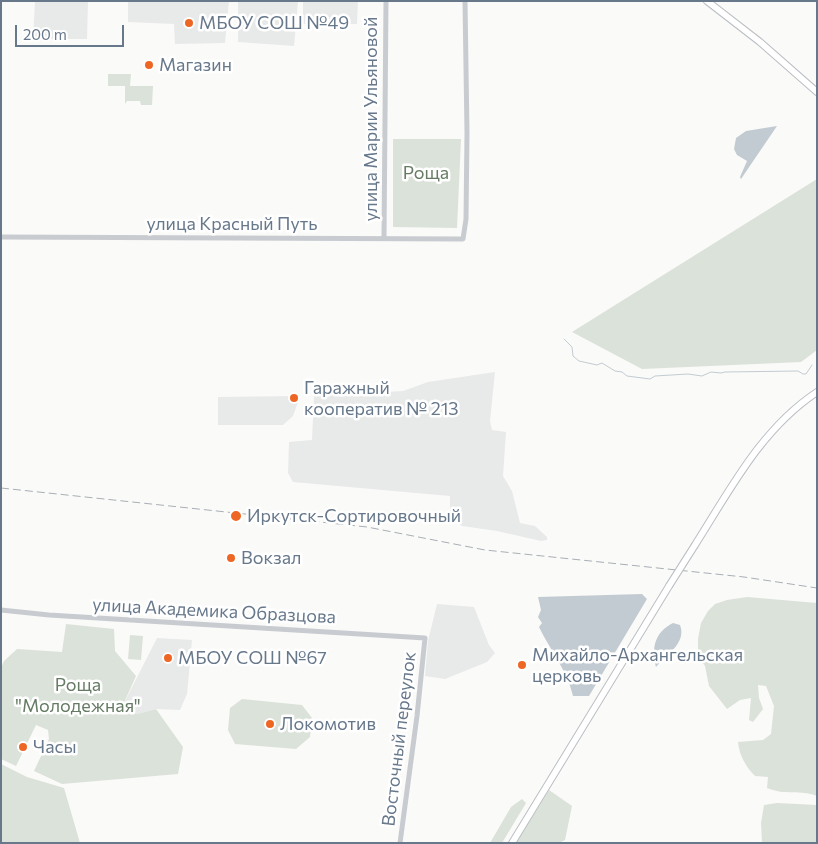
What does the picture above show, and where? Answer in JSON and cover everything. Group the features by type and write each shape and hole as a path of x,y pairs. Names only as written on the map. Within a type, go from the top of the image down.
{"main road":[{"path":"708,1 760,42 817,92"},
{"path":"512,843 669,586 744,468 784,418 817,392"}],"street":[{"name":"улица Марии Ульяновой","path":"384,238 386,1"},
{"name":"улица Красный Путь","path":"1,237 463,239 466,219 466,1"},
{"name":"улица Академика Образцова","path":"1,610 49,615 425,638"},
{"name":"Восточный переулок","path":"400,843 417,716 425,638"}],"shaded area":[{"path":"35,1 88,1 87,39 33,39"},
{"name":"МБОУ СОШ №49","path":"128,1 229,1 225,43 175,44 174,24 128,22"},
{"path":"238,1 298,1 294,46 238,42"},
{"path":"303,1 358,1 357,24 303,24"},
{"path":"777,126 741,179 740,177 747,161 737,155 734,149 736,138 746,131"},
{"path":"495,372 490,421 492,430 506,432 503,476 512,491 520,523 535,526 547,537 547,540 541,541 497,531 462,526 450,518 450,496 293,482 288,473 289,442 312,440 314,396 403,391 428,382"},
{"name":"Гаражный кооператив № 213","path":"298,396 293,416 283,425 218,425 218,397"},
{"path":"642,594 647,599 589,696 573,696 563,669 539,627 542,623 538,617 541,610 538,597"},
{"path":"437,604 474,607 489,645 495,653 487,662 445,679 425,676 428,641"},
{"path":"673,623 680,625 681,637 674,648 656,667 654,647 656,641 662,631"},
{"name":"МБОУ СОШ №67","path":"157,638 192,640 187,694 180,710 156,709 137,714 123,705"}],"green space":[{"path":"108,74 131,74 130,86 153,86 152,105 141,105 140,101 127,101 125,104 125,86 108,86"},
{"name":"Роща","path":"393,139 461,139 457,228 393,227"},
{"path":"817,179 817,350 801,362 642,369 572,332"},
{"path":"747,597 817,603 817,796 804,793 780,792 767,788 768,777 755,776 741,756 738,742 763,740 771,734 774,706 766,686 758,685 759,698 763,709 753,722 749,720 751,698 740,700 727,709 709,686 705,666 698,657 698,639 701,623 708,611 715,604"},
{"name":"Роща \"Молодежная\"","path":"66,624 114,629 115,651 136,676 123,705 137,714 156,709 183,747 178,774 62,784 34,771 49,739 48,730 36,725 16,766 1,759 1,668 4,661 17,649 62,652"},
{"path":"130,635 143,636 141,660 128,659"},
{"name":"Локомотив","path":"242,699 302,705 312,718 310,737 296,749 235,744 228,730 230,708"},
{"name":"Роща \"Молодежная\"","path":"1,764 27,777 64,788 80,843 1,843"},
{"path":"549,790 572,806 565,840 559,843 516,843"},
{"path":"522,799 526,803 502,843 490,843 511,807"},
{"path":"777,803 817,805 817,843 762,843 761,823 764,805"}],"waterway":[{"path":"564,339 572,347 573,356 579,361 597,365 602,363 627,376 650,379 655,376 688,374 702,376 711,372 798,371 806,374 812,365"}],"railway":[{"path":"1,488 367,527 485,550 744,577 817,588"}],"place":[{"name":"МБОУ СОШ №49","path":"189,23"},
{"name":"Магазин","path":"149,65"},
{"name":"Гаражный кооператив № 213","path":"294,398"},
{"name":"Иркутск-Сортировочный","path":"236,516"},
{"name":"Вокзал","path":"231,558"},
{"name":"МБОУ СОШ №67","path":"168,658"},
{"name":"Михайло-Архангельская церковь","path":"522,665"},
{"name":"Локомотив","path":"270,724"},
{"name":"Часы","path":"23,747"}]}
